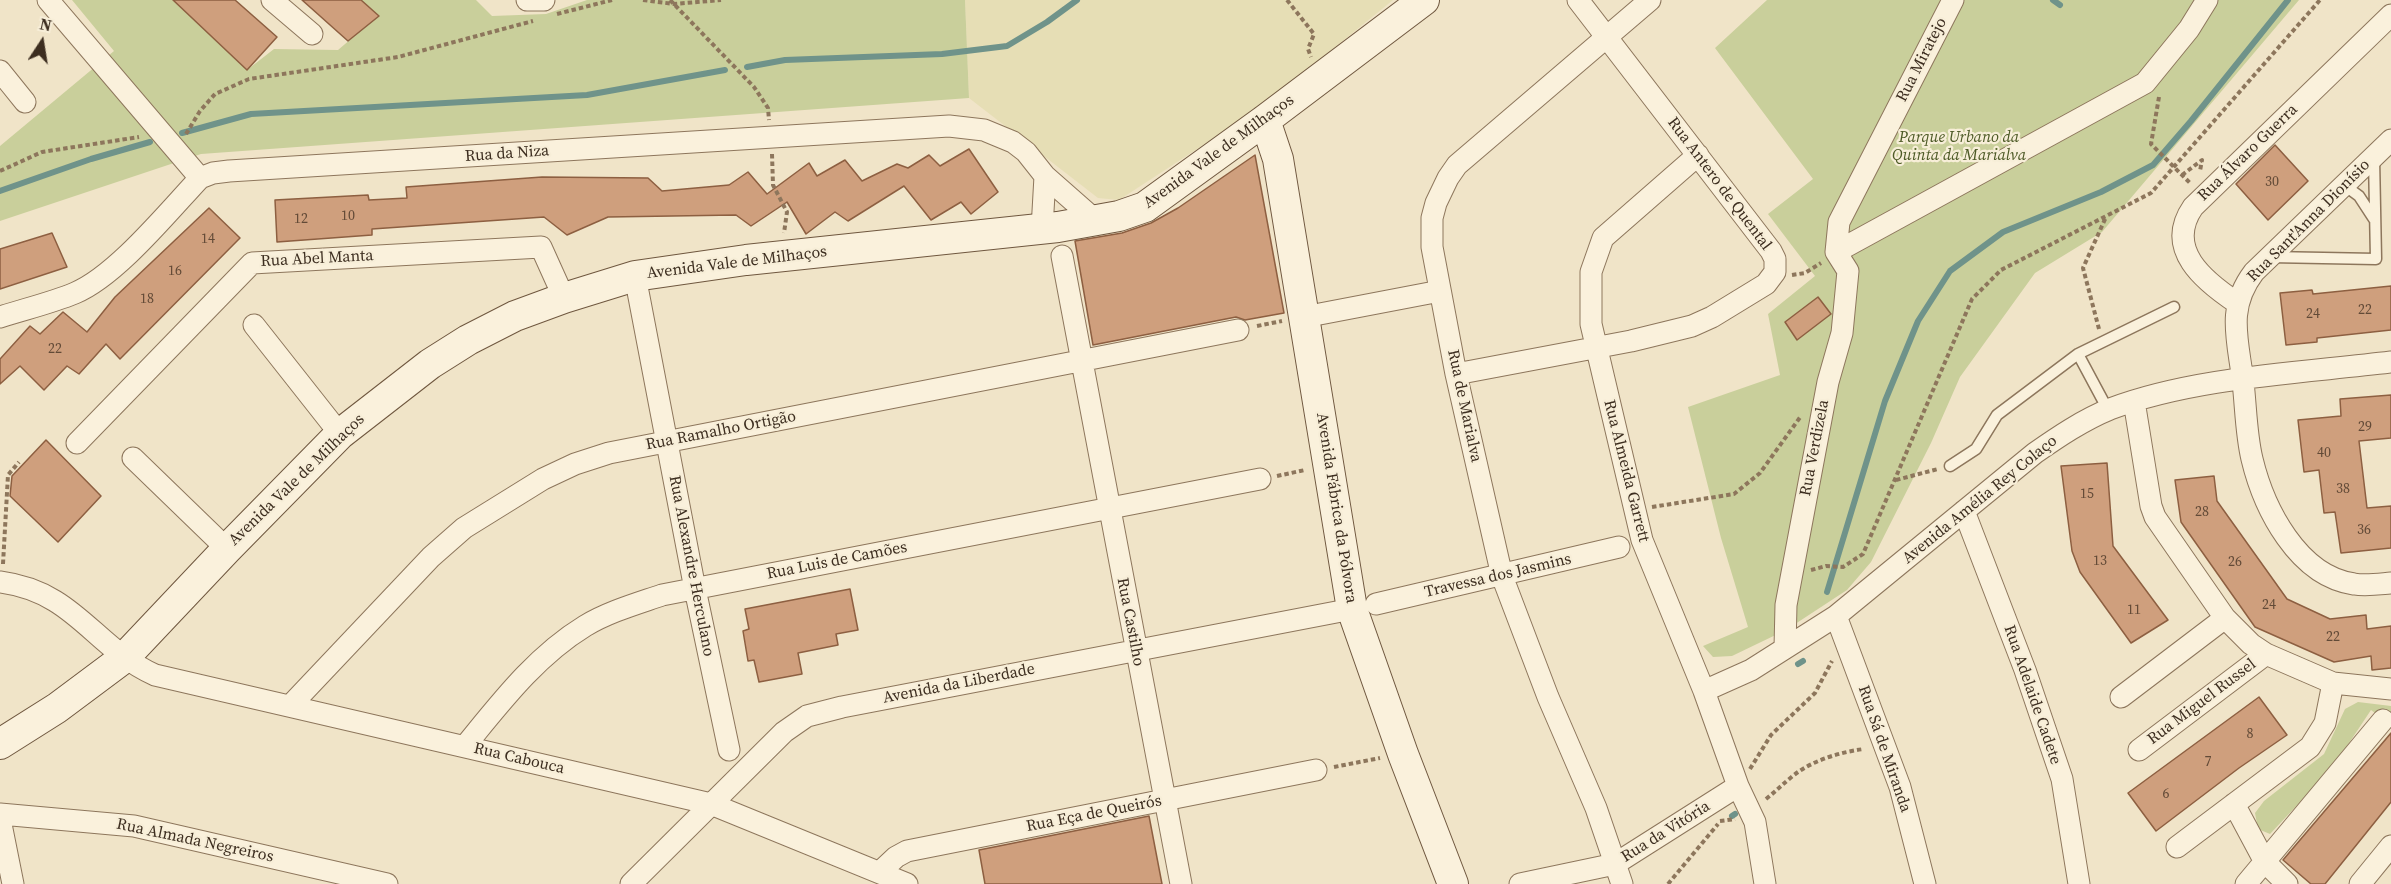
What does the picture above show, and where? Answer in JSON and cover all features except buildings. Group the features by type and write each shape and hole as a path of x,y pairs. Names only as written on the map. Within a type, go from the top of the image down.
{"street":[{"path":"0,317 76,293 100,279 118,264 200,178 48,0"},
{"path":"272,0 312,34"},
{"path":"527,0 544,12"},
{"name":"Avenida Vale de Milhaços","path":"0,744 57,708 124,658 226,549 340,434 430,364 468,340 515,316 635,276 673,269 782,256 1042,229 1119,216 1145,207 1424,0"},
{"name":"Rua Antero de Quental","path":"1578,0 1608,36 1771,251 1776,266 1772,278"},
{"name":"Rua de Marialva","path":"1618,874 1596,808 1548,697 1502,576 1456,374 1432,247 1432,218 1448,178 1469,153 1650,0"},
{"name":"Rua Miratejo","path":"1836,252 1839,222 1953,0"},
{"path":"1836,252 2145,83 2189,29 2207,0"},
{"name":"Rua Álvaro Guerra","path":"2237,303 2217,290 2190,261 2183,244 2182,230 2186,217 2203,197 2391,15"},
{"path":"0,71 26,102"},
{"name":"Avenida Fábrica da Pólvora","path":"1265,120 1278,159 1329,465 1403,754 1453,884"},
{"name":"Rua da Niza","path":"200,178 213,173 229,171 968,126 999,135 1013,142 1026,152 1045,176 1095,220"},
{"name":"Rua Sant'Anna Dionísio","path":"2391,140 2243,286 2237,303 2236,329 2248,434 2255,471 2266,502 2287,537 2306,559 2331,577 2354,584 2391,583"},
{"name":"Rua Almeida Garrett","path":"1698,155 1603,238 1591,272 1591,324 1642,540 1704,691 1738,786 1755,822 1765,884"},
{"path":"1042,229 1045,176"},
{"name":"Rua Abel Manta","path":"77,443 252,263 541,247 564,298"},
{"name":"Rua Verdizela","path":"1785,648 1786,605 1827,382 1842,333 1848,271 1836,252"},
{"name":"Rua Castilho","path":"1062,256 1080,361 1181,884"},
{"name":"Rua Alexandre Herculano","path":"635,276 694,589 729,750"},
{"path":"1456,374 1595,348 1692,326 1712,317 1772,278"},
{"path":"1304,317 1440,291"},
{"path":"254,325 340,434"},
{"name":"Rua Ramalho Ortigão","path":"290,706 431,557 464,528 515,495 575,464 609,453 666,441 1238,330"},
{"name":"Avenida Amélia Rey Colaço","path":"1704,691 1751,670 1836,616 2054,440 2108,410 2187,387 2391,362"},
{"name":"Rua Miguel Russel","path":"2134,401 2151,506 2155,517 2225,618 2244,638 2266,654 2333,683 2391,689"},
{"path":"133,458 226,549"},
{"name":"Rua Luis de Camões","path":"465,746 520,680 554,649 586,626 623,608 662,595 1260,479"},
{"name":"Rua Adelaide Cadete","path":"1964,511 2025,670 2062,779 2079,884"},
{"name":"Travessa dos Jasmins","path":"1364,607 1619,547"},
{"name":"Rua Cabouca","path":"1,582 40,592 61,603 79,616 124,658 155,675 711,804 907,884"},
{"name":"Avenida da Liberdade","path":"631,884 784,732 807,716 842,706 1364,607"},
{"name":"Rua Sá de Miranda","path":"1836,616 1900,786 1925,884"},
{"path":"2121,697 2225,618"},
{"name":"Rua Miguel Russel","path":"2139,750 2266,654"},
{"path":"2177,847 2316,740 2325,723 2333,683"},
{"path":"2246,884 2383,720"},
{"name":"Rua Eça de Queirós","path":"880,872 896,857 907,851 1316,770"},
{"name":"Rua da Vitória","path":"1520,884 1618,874 1738,786"},
{"path":"2234,804 2265,862 2287,884"},
{"name":"Rua Almada Negreiros","path":"0,814 134,826 387,884"},
{"path":"0,819 13,884"},
{"path":"2360,884 2391,846"}],"lane":[{"path":"2270,257 2376,259 2374,156"},
{"path":"2344,185 2359,196 2374,220"},
{"path":"1950,466 1976,449 1997,415 2078,354 2174,307"},
{"path":"2078,354 2108,410"}],"path":[{"path":"0,171 42,152 141,136 159,148 169,141 186,135 200,111 215,94 249,79 398,57 544,12 612,0"},
{"path":"643,0 672,2 722,0"},
{"path":"1287,0 1314,34 1308,49 1317,81"},
{"path":"1826,567 1843,567 1863,554 1972,299 2001,270 2151,194 2320,0"},
{"path":"672,2 754,87 768,108 773,184 787,212 782,256"},
{"path":"2161,91 2151,144 2169,160 2182,175 2192,185 2202,168 2202,160 2182,175"},
{"path":"2102,342 2084,268 2106,217"},
{"path":"1772,278 1805,273 1836,252"},
{"path":"1238,330 1304,317"},
{"path":"1635,511 1734,494 1760,473 1827,382"},
{"path":"1,582 8,475 19,462"},
{"path":"1260,479 1329,465"},
{"path":"1896,480 1950,466"},
{"path":"1771,735 1815,693 1833,659"},
{"path":"1720,821 1731,821 1751,812 1794,775 1815,763 1849,751 1864,749"},
{"path":"1316,770 1403,754"}],"shaded area":[{"path":"965,0 1393,0 1263,106 1119,200 1098,198 969,98"}],"green space":[{"path":"72,0 173,0 247,70 274,49 338,50 378,16 361,0 476,0 492,16 546,14 587,0 965,0 969,98 201,154 0,221 0,146 114,51"},
{"name":"Parque Urbano da Quinta da Marialva","path":"1767,0 2299,0 2102,232 2035,273 1960,377 1931,443 1871,562 1847,590 1786,630 1732,656 1713,657 1703,646 1748,627 1721,538 1688,407 1780,375 1768,314 1815,276 1768,214 1813,179 1715,48"},
{"path":"2358,702 2391,706 2391,725 2371,710 2333,767 2270,834 2258,829 2255,813 2264,801 2324,754 2345,709"}],"waterway":[{"path":"747,67 785,60 942,54 1007,46 1047,22 1077,0"},
{"path":"2053,0 2060,5"},
{"path":"1827,592 1885,401 1918,321 1950,271 2003,232 2101,192 2153,165 2288,0"},
{"path":"182,133 251,114 587,95 725,70"},
{"path":"0,191 91,159 150,142"},
{"path":"1798,664 1803,661"}]}
